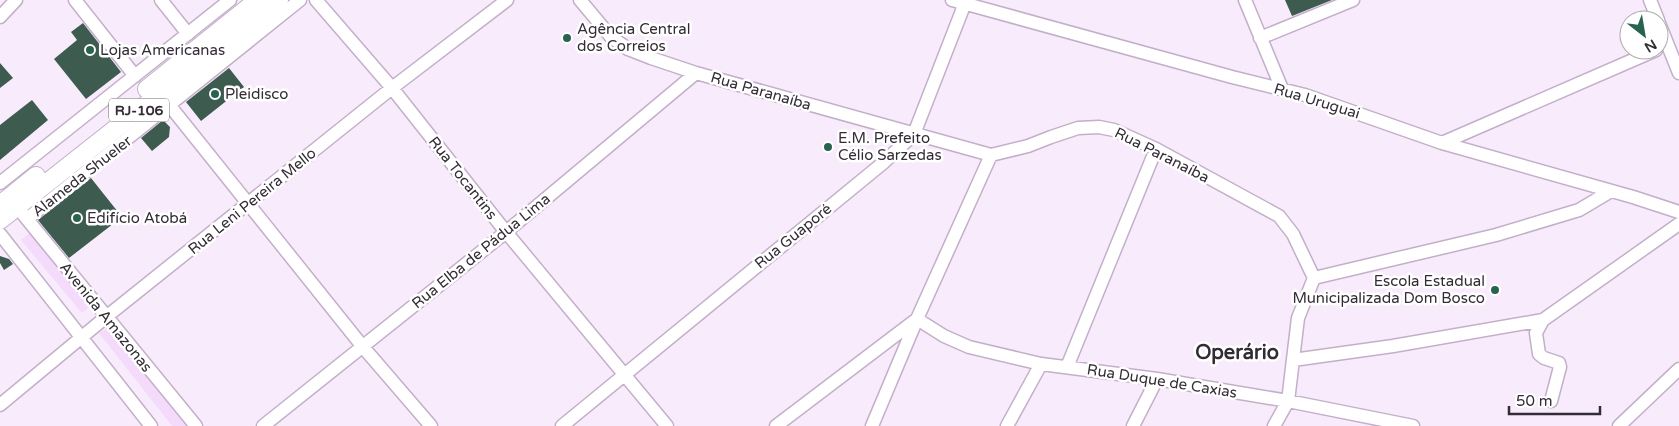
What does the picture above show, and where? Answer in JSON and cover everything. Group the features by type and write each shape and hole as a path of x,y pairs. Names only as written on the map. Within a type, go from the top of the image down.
{"highway":[{"name":"RJ-106","path":"15,210 258,0"},
{"name":"RJ-106","path":"0,220 279,0"}],"street":[{"path":"0,17 16,0"},
{"path":"75,0 136,76"},
{"path":"161,0 188,34"},
{"path":"0,183 230,0"},
{"name":"Alameda Shueler","path":"15,210 170,106 300,0"},
{"name":"Rua Tocantins","path":"316,0 392,88 506,232 667,426"},
{"name":"Rua Leni Pereira Mello","path":"0,406 106,317 392,88 507,0"},
{"name":"Rua Paranaíba","path":"580,0 611,37 628,48 651,58 696,73 991,155 1028,146 1051,136 1078,128 1099,127 1114,130 1156,149 1278,216 1293,234 1314,278"},
{"path":"1245,0 1282,90"},
{"path":"1260,38 1353,0"},
{"name":"Rua Uruguai","path":"962,1 1282,90 1305,94 1442,143 1679,212"},
{"name":"Rua Guaporé","path":"562,426 883,163 914,134 962,1"},
{"path":"1669,54 1679,73"},
{"path":"1442,143 1633,60"},
{"name":"Rua Elba de Pádua Lima","path":"263,426 506,232 696,73"},
{"path":"170,106 363,347 432,426"},
{"path":"1067,367 1156,149"},
{"path":"872,426 917,319 991,155"},
{"path":"1274,426 1288,401 1298,318 1314,278 1496,235 1579,210 1611,192"},
{"name":"Avenida Amazonas","path":"15,210 196,426"},
{"path":"1293,360 1393,346 1543,320 1679,224"},
{"name":"Avenida Amazonas","path":"0,234 152,426"},
{"path":"776,426 917,319"},
{"name":"Rua Duque de Caxias","path":"917,319 944,336 969,347 1041,364 1157,379 1288,401 1413,426"},
{"path":"1543,320 1536,333 1539,354 1544,358 1559,363 1560,367 1551,401"},
{"path":"1007,426 1041,364"},
{"path":"1619,426 1679,369"},
{"path":"1133,426 1157,379"}],"shaded area":[{"path":"32,231 91,305 82,313 21,240"},
{"path":"110,326 190,426 172,426 99,333"}],"building":[{"path":"1285,0 1332,0 1292,16"},
{"name":"Lojas Americanas","path":"83,23 121,72 86,99 54,59 77,40 71,32"},
{"path":"0,63 13,78 0,88"},
{"name":"Pleidisco","path":"229,68 244,87 201,121 186,102"},
{"path":"32,100 48,120 0,160 0,125"},
{"path":"163,120 170,127 169,137 152,151 141,138"},
{"name":"Edifício Atobá","path":"91,178 122,217 69,258 38,220"},
{"path":"0,256 9,259 13,264 4,270 0,263"}],"place":[{"name":"Agência Central dos Correios","path":"567,38"},
{"name":"Lojas Americanas","path":"90,50"},
{"name":"Pleidisco","path":"215,94"},
{"name":"E.M. Prefeito Célio Sarzedas","path":"828,147"},
{"name":"Edifício Atobá","path":"77,218"},
{"name":"Escola Estadual Municipalizada Dom Bosco","path":"1495,290"}],"district":[{"name":"Operário","path":"1237,353"}]}
